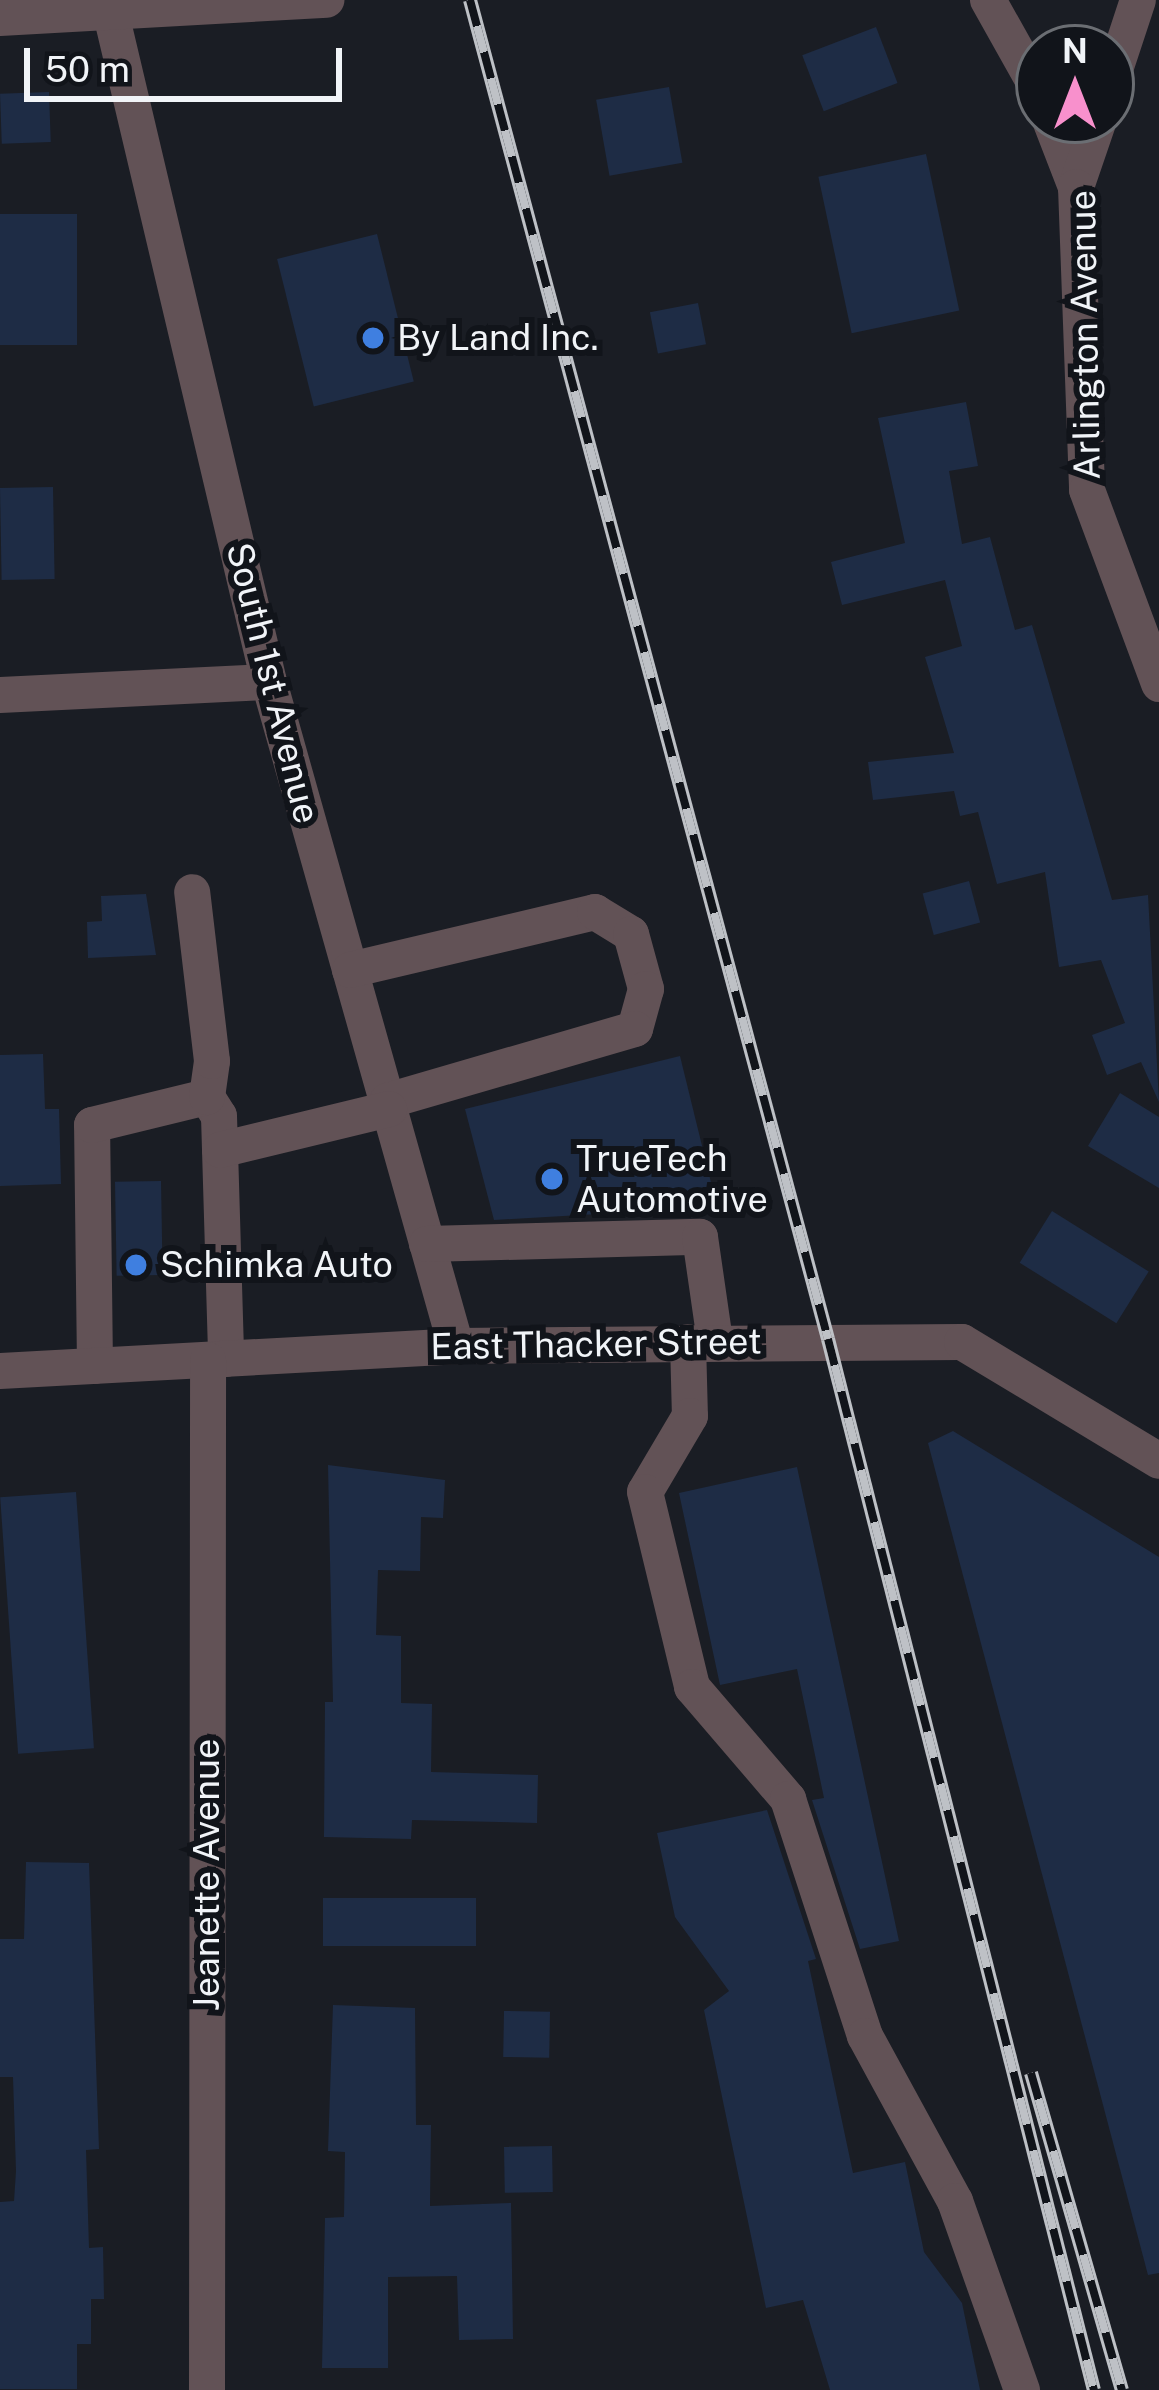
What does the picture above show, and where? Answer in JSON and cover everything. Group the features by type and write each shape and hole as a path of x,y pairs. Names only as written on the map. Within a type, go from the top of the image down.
{"street":[{"path":"11,12 111,14 160,5 326,0"},
{"path":"988,0 1015,48"},
{"name":"South 1st Avenue","path":"111,14 269,682 455,1346"},
{"path":"1059,144 1076,187"},
{"name":"Arlington Avenue","path":"1091,144 1076,187 1087,490 1159,684"},
{"path":"0,695 269,682"},
{"name":"Jeanette Avenue","path":"192,892 212,1061 207,1097 220,1150 207,2390"},
{"path":"220,1150 388,1105 635,1029 646,989 632,934 595,912 350,970"},
{"path":"95,1366 92,1125 207,1097"},
{"path":"427,1244 700,1237 701,1341 690,1416 644,1492 692,1687 788,1799 865,2036 955,2200 1022,2390"},
{"name":"East Thacker Street","path":"0,1371 455,1346 962,1342 1158,1458"}],"building":[{"path":"876,27 898,83 824,111 802,55"},
{"path":"669,87 682,163 609,176 596,100"},
{"path":"49,92 51,142 2,144 0,94"},
{"path":"926,154 959,311 852,333 818,177"},
{"path":"0,214 77,214 77,345 0,345"},
{"path":"377,234 414,381 314,406 277,259"},
{"path":"698,303 706,344 658,354 650,312"},
{"path":"966,402 978,466 949,471 962,544 990,537 1015,630 1032,625 1112,900 1148,895 1159,1102 1141,1062 1107,1075 1092,1035 1125,1023 1101,960 1059,967 1045,872 997,884 978,812 960,816 954,791 873,800 868,762 954,753 925,657 962,646 945,580 842,605 831,562 905,543 878,418"},
{"path":"53,487 55,579 2,580 0,488"},
{"path":"969,881 980,923 934,935 923,893"},
{"path":"146,894 156,955 88,958 87,922 102,921 101,896"},
{"path":"43,1054 45,1109 59,1109 61,1184 0,1186 0,1055"},
{"path":"680,1056 717,1207 494,1220 465,1109"},
{"path":"1120,1093 1159,1117 1159,1188 1088,1146"},
{"path":"161,1181 163,1275 117,1276 115,1182"},
{"path":"1052,1211 1149,1271 1116,1323 1020,1263"},
{"path":"953,1431 1159,1557 1159,2273 1148,2275 928,1443"},
{"path":"328,1465 445,1480 443,1518 421,1517 420,1571 378,1570 376,1635 401,1636 401,1703 432,1704 431,1772 538,1775 537,1823 412,1820 411,1839 324,1837 325,1702 333,1702"},
{"path":"797,1467 899,1941 860,1949 812,1800 824,1798 797,1669 720,1685 679,1493"},
{"path":"76,1492 94,1748 18,1754 0,1497"},
{"path":"767,1810 816,1959 808,1961 853,2173 905,2162 924,2252 962,2303 980,2390 830,2390 803,2300 766,2308 704,2010 729,1991 675,1917 657,1833"},
{"path":"26,1862 89,1863 99,2149 86,2150 89,2248 103,2247 104,2299 91,2299 91,2344 77,2344 77,2389 0,2389 0,2202 14,2201 16,2171 13,2077 0,2077 0,1939 24,1939"},
{"path":"323,1898 476,1898 476,1946 323,1946"},
{"path":"333,2005 415,2008 416,2125 431,2125 430,2206 511,2203 513,2339 459,2340 457,2276 388,2277 388,2368 322,2368 325,2218 344,2217 345,2152 328,2151"},
{"path":"504,2011 550,2012 549,2058 503,2057"},
{"path":"552,2146 553,2192 505,2193 504,2147"}],"railway":[{"path":"470,0 828,1339 1094,2390"},
{"path":"1031,2073 1122,2390"}],"place":[{"name":"By Land Inc.","path":"373,338"},
{"name":"TrueTech Automotive","path":"552,1179"},
{"name":"Schimka Auto","path":"136,1265"}]}
